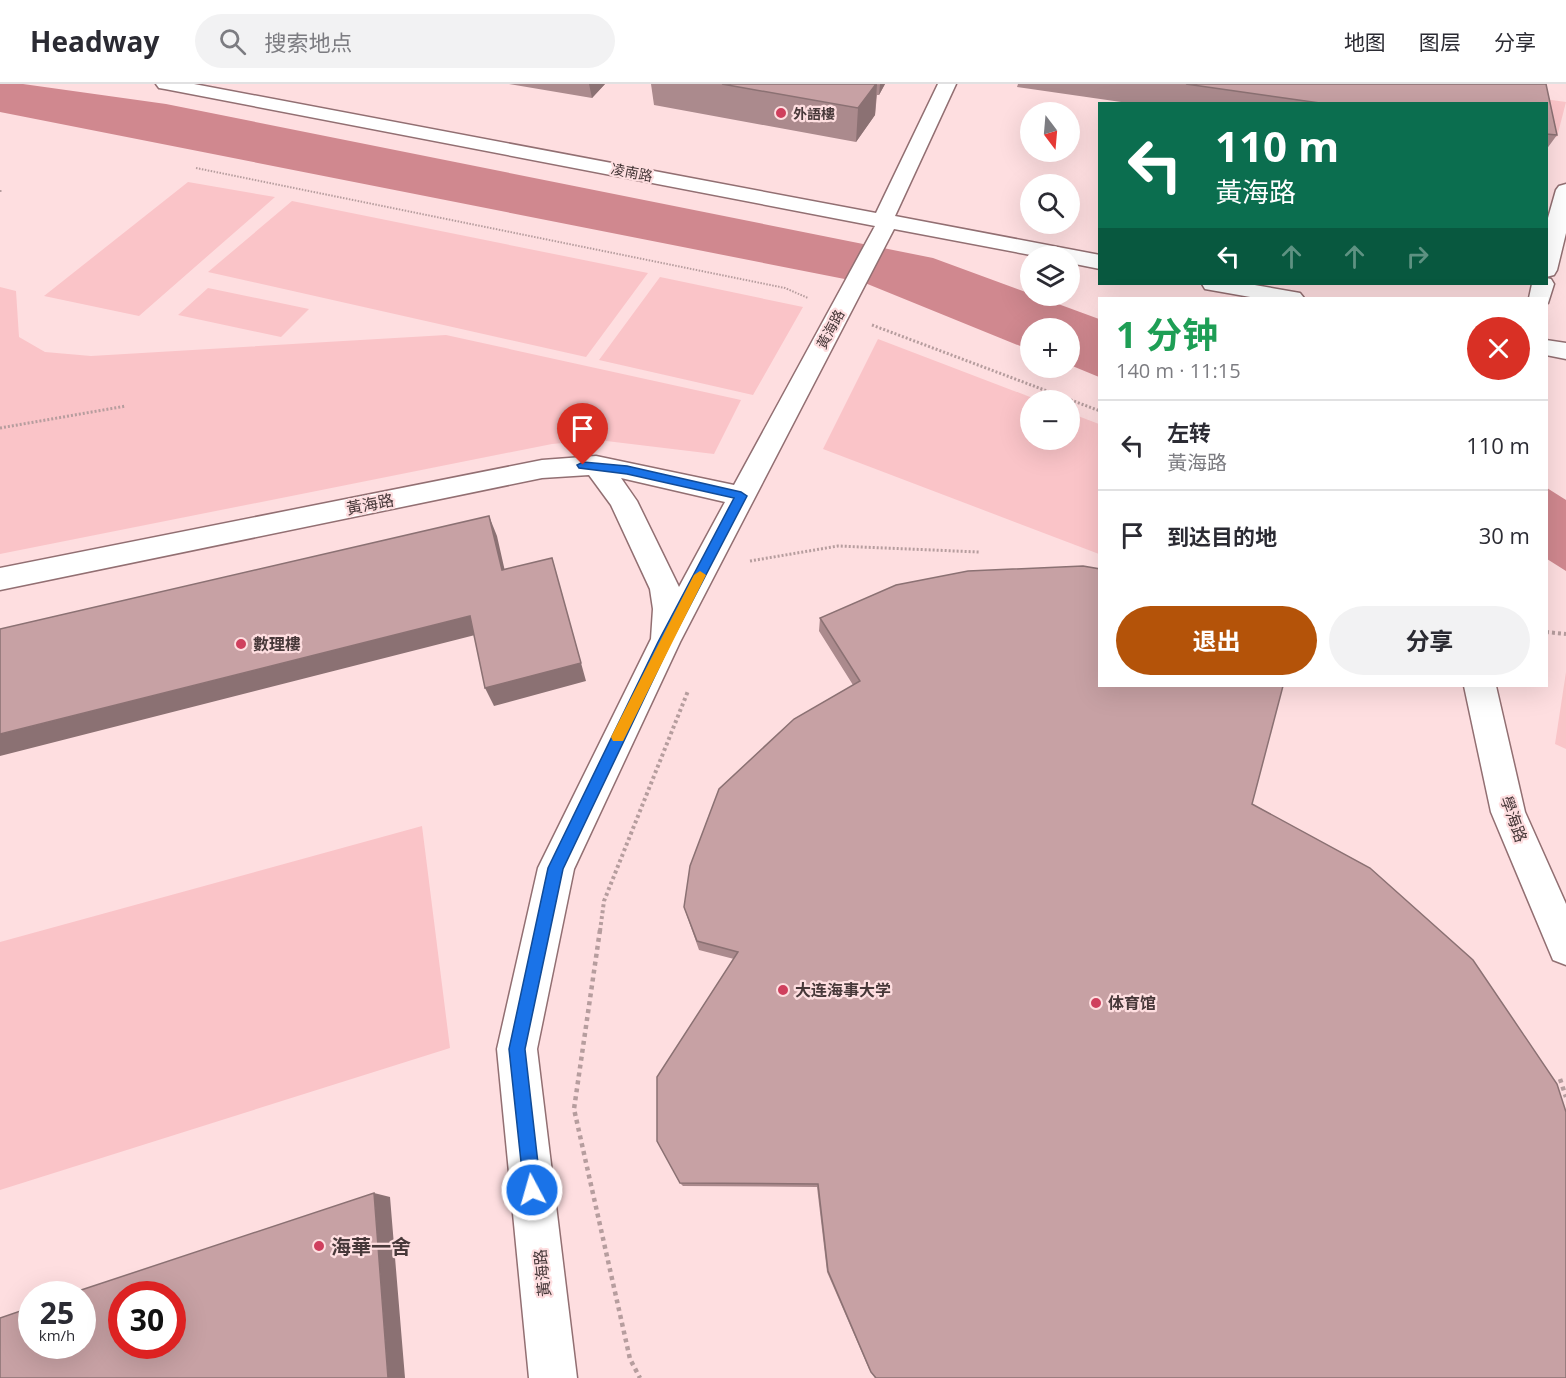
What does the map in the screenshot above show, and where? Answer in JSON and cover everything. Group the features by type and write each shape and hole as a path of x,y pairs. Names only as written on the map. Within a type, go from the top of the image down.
{"street":[{"name":"凌南路","path":"165,84 264,107 1098,262"},
{"path":"885,221 947,84"},
{"path":"264,107 290,88"},
{"path":"1548,262 1566,190"},
{"name":"黃海路","path":"553,1378 517,1049 555,868 665,642 874,246 885,221"},
{"path":"1219,285 1286,297"},
{"path":"1548,347 1566,351"},
{"path":"596,465 623,501 665,589 669,609 665,642"},
{"name":"黃海路","path":"0,579 542,469 596,465 741,496"},
{"name":"學海路","path":"1480,687 1508,812 1566,947"}],"path":[{"path":"196,168 785,288 811,300"},
{"path":"871,325 1098,410"},
{"path":"0,428 126,406"},
{"path":"740,562 838,546 979,552"},
{"path":"1548,632 1566,634"},
{"path":"640,1378 630,1359 574,1108 604,901 692,683"},
{"path":"1560,1079 1566,1097"}],"shaded area":[{"path":"0,84 23,84 166,104 933,258 1020,290 1020,306 1064,306 1098,319 1098,377 1080,369 1080,318 1020,318 1020,346 865,283 0,112"},
{"path":"1537,98 1566,102 1557,137 1548,136 1548,102"},
{"path":"188,182 275,197 139,316 44,296"},
{"path":"292,201 648,273 586,357 208,272"},
{"path":"660,277 803,307 753,395 599,360"},
{"path":"0,287 16,291 19,337 45,352 91,356 446,335 741,400 714,454 598,440 552,444 0,554"},
{"path":"208,288 309,309 281,337 178,315"},
{"path":"878,339 1020,393 1020,450 1080,450 1080,417 1098,424 1098,554 823,449"},
{"path":"1548,489 1566,500 1566,571 1548,560"},
{"path":"1566,672 1566,749 1555,744"},
{"path":"422,826 450,1048 0,1190 0,942"}],"building":[{"path":"722,84 876,84 858,108"},
{"path":"1186,84 1546,84 1557,135 1548,134 1548,102 1313,102"},
{"name":"數理樓","path":"489,516 502,570 552,558 581,663 485,688 470,616 0,734 0,629"},
{"name":"体育馆","path":"1083,566 1098,569 1098,687 1283,687 1252,804 1370,868 1473,960 1557,1084 1566,1112 1566,1378 876,1378 871,1372 828,1271 818,1184 680,1183 657,1141 657,1077 738,952 697,941 684,907 690,866 719,789 794,719 860,681 820,618 896,585 968,571"},
{"name":"海華一舍","path":"374,1193 388,1378 0,1378 0,1318 18,1312 18,1359 96,1359 96,1285 108,1281 108,1359 186,1359 186,1281 108,1281"}],"slow traffic":[{"path":"618,737 700,575"}],"place":[{"name":"外語樓","path":"781,113"},
{"name":"數理樓","path":"241,644"},
{"name":"大连海事大学","path":"783,990"},
{"name":"体育馆","path":"1096,1003"},
{"name":"海華一舍","path":"319,1246"}],"route":[{"path":"532,1190 517,1049 555,868 665,642 741,496 627,470 583,465"}]}
